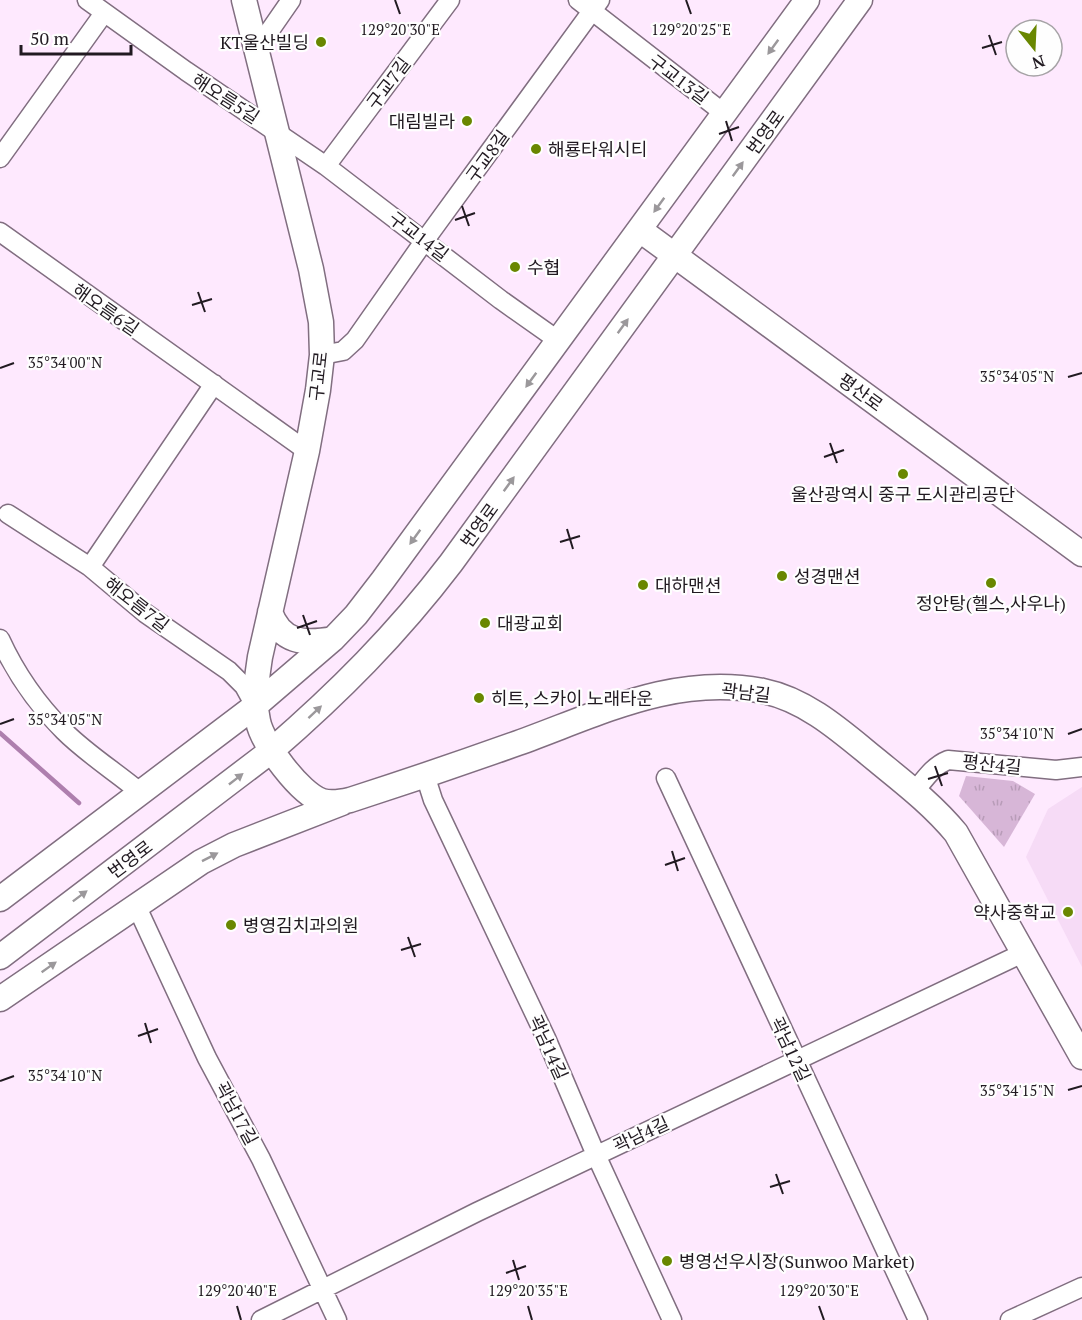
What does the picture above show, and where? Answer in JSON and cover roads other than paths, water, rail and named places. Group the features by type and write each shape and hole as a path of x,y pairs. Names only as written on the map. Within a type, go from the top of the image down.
{"main road":[{"name":"구교로","path":"244,0 311,269 321,322 322,355 318,390 307,450 260,657 255,706 263,738 271,751"},
{"path":"0,898 255,706 333,639 356,615 640,231 807,0"},
{"name":"번영로","path":"0,957 271,751 360,670 418,606 860,0"},
{"name":"평산로","path":"640,231 1082,554"},
{"path":"270,612 277,627 290,638 310,642 333,639"},
{"name":"곽남길","path":"271,751 312,796 336,803 425,775 648,695 674,690 737,688 764,692 791,700 831,724 915,791 956,832 1082,1058"},
{"path":"0,999 201,862 234,845 350,800"}],"street":[{"name":"해오름5길","path":"87,0 186,71 277,132"},
{"path":"257,49 291,0"},
{"name":"구교7길","path":"326,166 450,0"},
{"name":"구교13길","path":"590,4 655,61 725,114"},
{"name":"구교8길","path":"322,355 343,351 355,340 590,4"},
{"path":"0,158 105,13"},
{"name":"구교14길","path":"277,132 326,166 501,300 559,341"},
{"name":"해오름6길","path":"0,232 307,450"},
{"path":"90,567 214,384"},
{"name":"해오름7길","path":"8,514 90,567 145,613 229,671 244,686 255,706"},
{"path":"0,639 9,658 43,708 66,733 141,793"},
{"name":"평산4길","path":"915,791 932,770 948,760 1056,770 1082,767"},
{"name":"곽남14길","path":"425,775 433,800 546,1038 596,1155 672,1320"},
{"name":"곽남12길","path":"666,778 918,1320"},
{"name":"곽남17길","path":"136,905 207,1058 261,1159 337,1320"},
{"name":"곽남4길","path":"261,1320 477,1212 1023,952"},
{"path":"1010,1320 1082,1287"}],"waterway":[{"path":"0,733 79,803"}],"place":[{"name":"KT울산빌딩","path":"321,42"},
{"name":"대림빌라","path":"467,121"},
{"name":"해룡타워시티","path":"536,149"},
{"name":"수협","path":"515,267"},
{"name":"울산광역시 중구 도시관리공단","path":"903,474"},
{"name":"성경맨션","path":"782,576"},
{"name":"정안탕(헬스,사우나)","path":"991,583"},
{"name":"대하맨션","path":"643,585"},
{"name":"대광교회","path":"485,623"},
{"name":"히트, 스카이 노래타운","path":"479,698"},
{"name":"약사중학교","path":"1068,912"},
{"name":"병영김치과의원","path":"231,925"},
{"name":"병영선우시장(Sunwoo Market)","path":"667,1261"}]}
